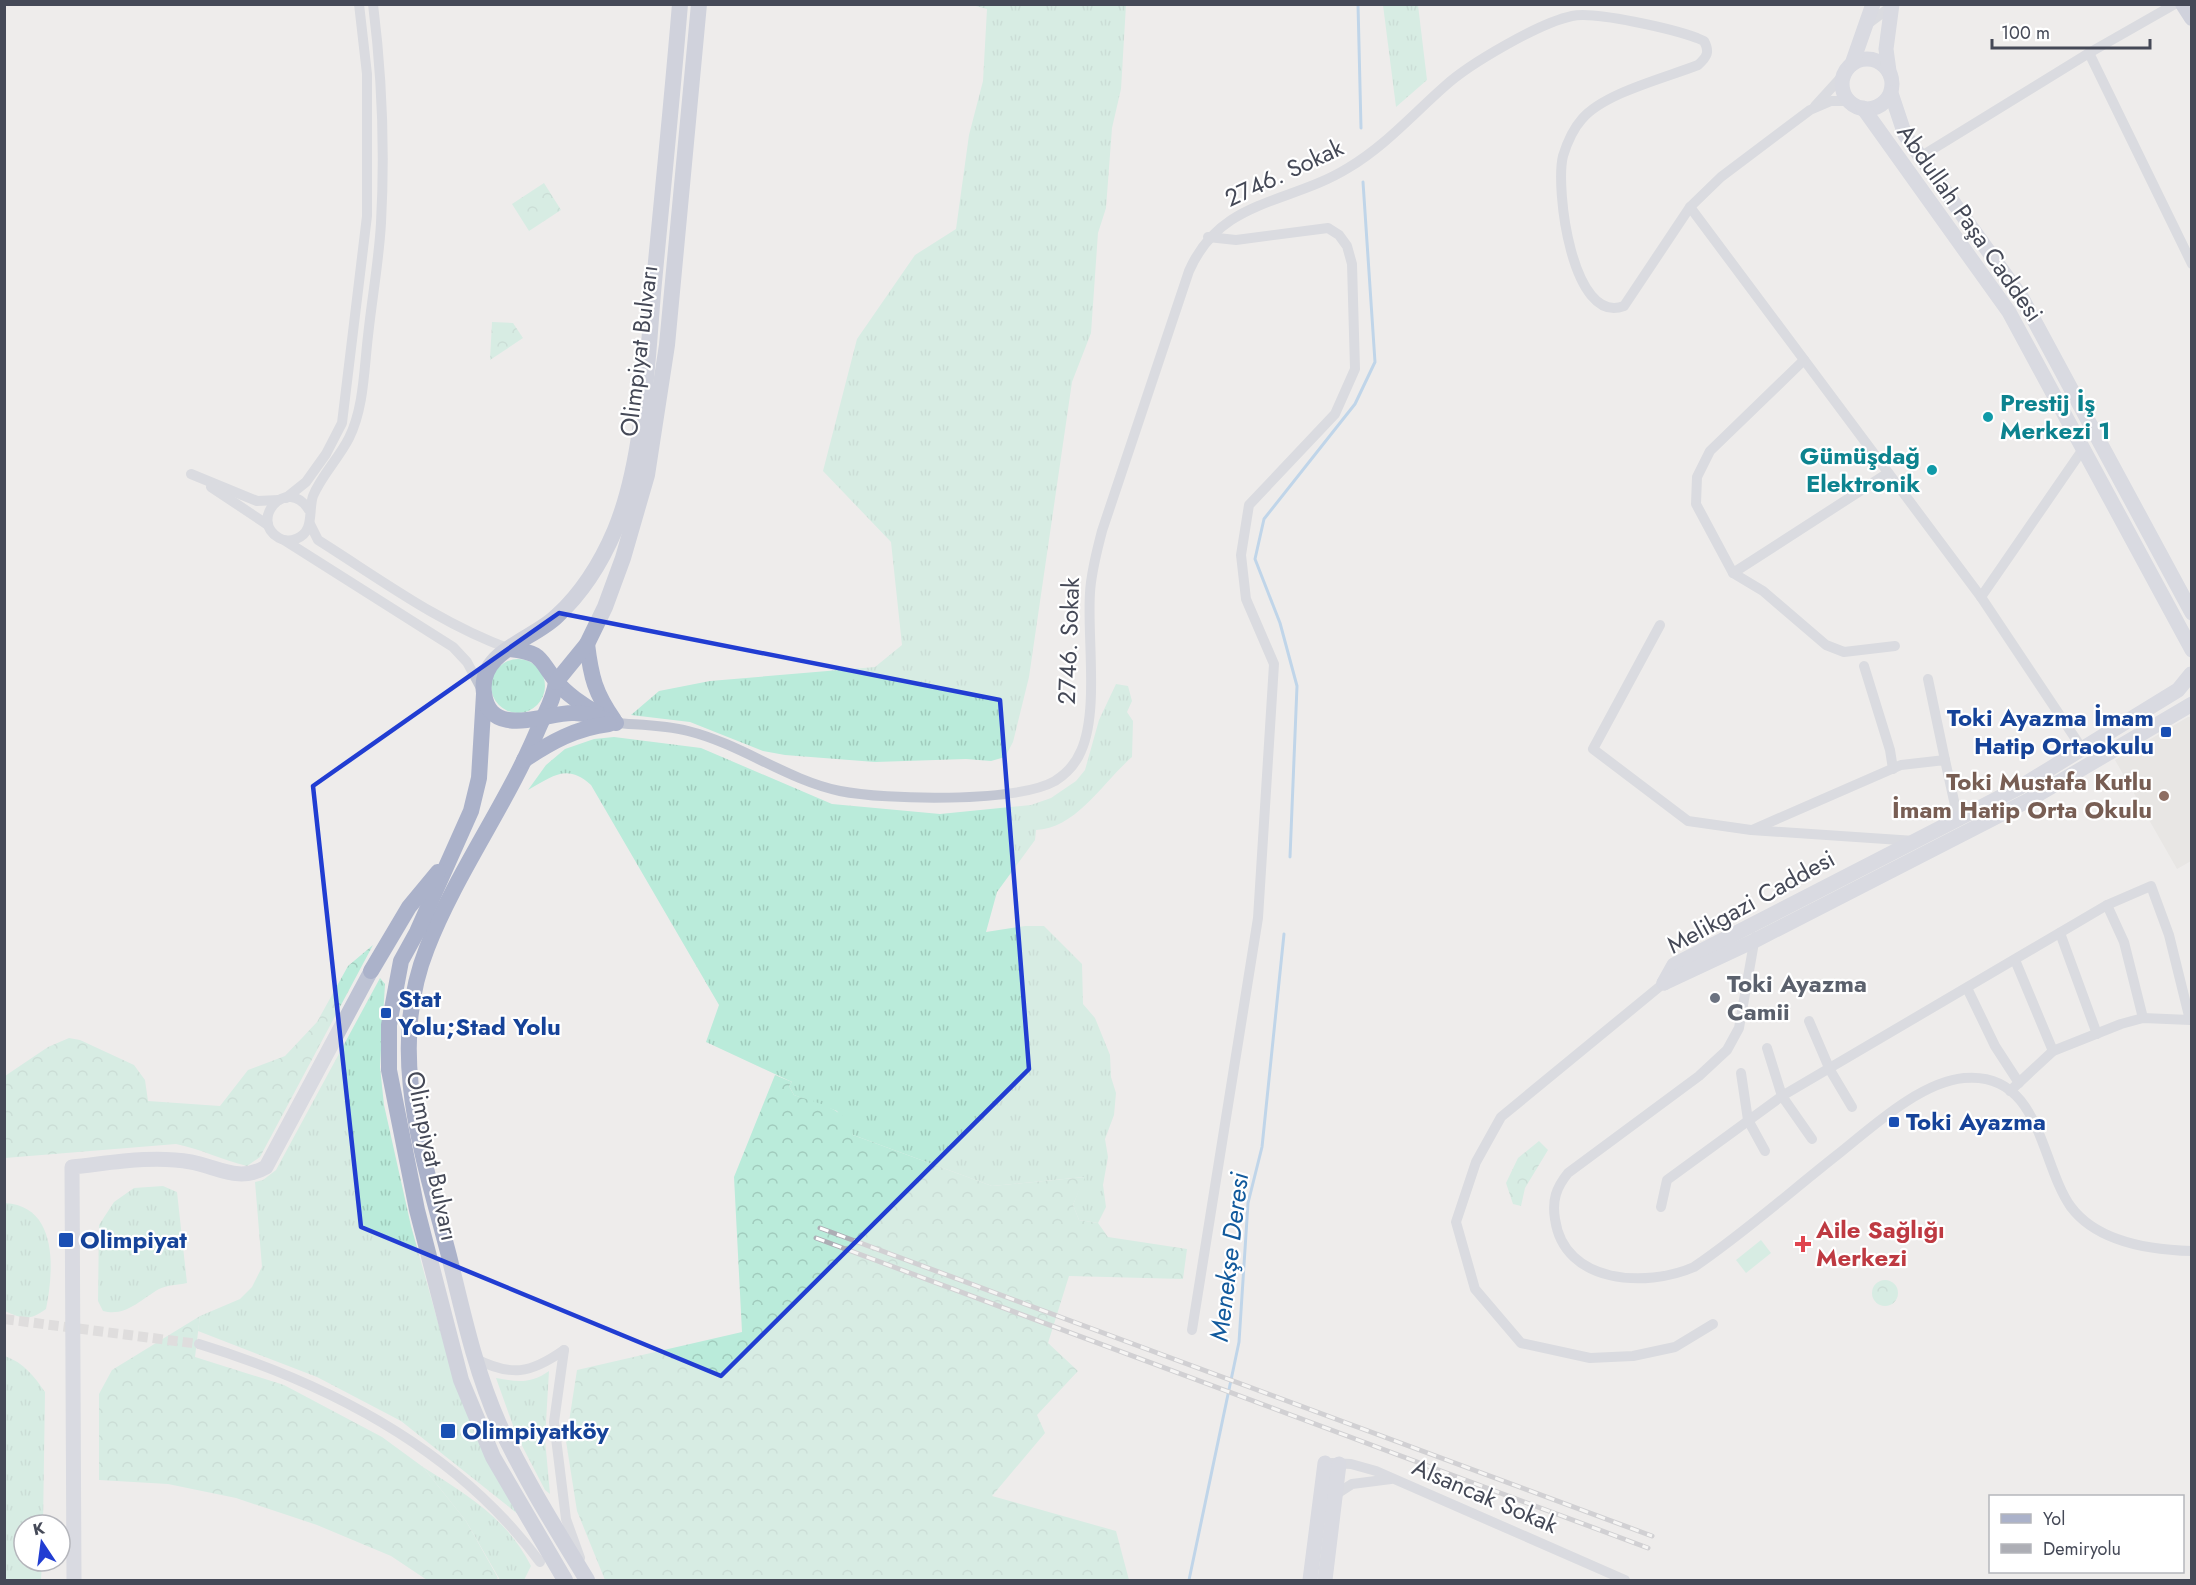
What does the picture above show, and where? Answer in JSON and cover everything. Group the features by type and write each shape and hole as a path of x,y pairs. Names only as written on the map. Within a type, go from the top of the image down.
{"main road":[{"name":"Olimpiyat Bulvarı","path":"510,649 556,618 579,593 597,566 611,538 628,488 640,418 680,4"},
{"name":"Olimpiyat Bulvarı","path":"556,682 587,644 623,558 647,475 667,345 699,4"},
{"path":"2183,4 2192,18"},
{"path":"587,644 594,686 616,723"},
{"path":"510,649 535,654 545,662 556,682 587,707 616,723 584,713 544,716 530,722 504,719 494,713 484,694 484,675 488,667 510,649"},
{"path":"544,716 555,695 556,682"},
{"name":"Olimpiyat Bulvarı","path":"484,694 479,778 471,811 417,932 401,961 389,1025 389,1070 417,1210 461,1380 493,1457 564,1581"},
{"name":"Olimpiyat Bulvarı","path":"544,716 524,761 441,915 417,976 406,1054 413,1118 474,1357 499,1424 540,1502 588,1581"},
{"path":"524,761 549,744 579,729 616,723"},
{"path":"371,971 409,908 452,855"},
{"path":"371,971 441,915"},
{"path":"371,971 382,967 392,970 398,977"}],"street":[{"path":"268,525 269,510 306,482 326,454 342,423 367,216 367,74 359,4"},
{"path":"373,4 381,74 381,223 361,394 355,426 339,457 314,494 309,510 310,524 318,540 425,608 475,636 510,649"},
{"path":"1856,105 1842,85 1869,23 1874,4"},
{"path":"1920,157 2089,53 2175,4"},
{"path":"1869,23 1892,5"},
{"path":"1810,110 1831,101 1879,106 1890,93 1892,86 1886,49 1892,5"},
{"name":"2746. Sokak","path":"616,723 687,731 838,791 879,796 963,797 1001,794 1045,785 1064,775 1080,753 1084,742 1091,682 1089,594 1092,571 1102,531 1189,271 1208,237 1236,215 1345,170 1378,149 1446,84 1516,40 1548,23 1574,16 1684,33 1704,40 1708,49 1706,57 1698,65 1598,105 1582,118 1570,136 1563,157 1561,173 1563,215 1579,273 1599,304 1608,308 1624,306 1690,207 1721,177 1810,110"},
{"path":"2089,53 2192,264"},
{"path":"1810,110 1849,68 1872,60 1889,71"},
{"name":"Abdullah Paşa Caddesi","path":"1890,93 1905,135 2022,298 2192,613"},
{"name":"Abdullah Paşa Caddesi","path":"1856,105 2009,312 2192,650"},
{"path":"1690,207 1981,597 2083,750"},
{"path":"1192,1330 1258,918 1274,664 1246,599 1241,555 1249,505 1335,414 1355,369 1352,264 1347,246 1339,235 1328,228 1236,240 1208,237"},
{"path":"1804,360 1710,451 1697,477 1696,504 1733,573 1763,591 1826,645 1844,652 1895,646"},
{"path":"1981,597 2083,449"},
{"path":"1733,573 1888,473"},
{"path":"309,510 299,500 257,501 191,474 268,525 272,532 284,540 453,647 467,663 484,694"},
{"path":"284,540 297,539 310,524"},
{"path":"1660,625 1593,749 1688,821 1751,830 1914,840 1923,854"},
{"path":"1864,666 1890,750 1893,769"},
{"path":"2191,674 2192,681"},
{"name":"Melikgazi Caddesi","path":"1753,933 1914,840 2020,787 2083,750 2178,690 2191,674"},
{"path":"1928,679 1958,819"},
{"name":"Melikgazi Caddesi","path":"1664,983 1674,965 1753,933 1923,854 2027,801 2192,704"},
{"path":"1751,830 1901,765 1945,760"},
{"path":"1660,1207 1667,1180 1782,1096 1830,1070 2107,905 2151,886 2169,935 2190,1020 2143,1018 2053,1051 2010,1091"},
{"path":"2107,905 2124,942 2143,1018"},
{"path":"1753,933 1739,1028 1727,1050 1699,1076 1568,1173 1559,1183 1553,1207 1556,1224 1568,1252 1587,1269 1603,1275 1621,1277 1647,1277 1684,1271 1714,1253 1875,1125 1920,1094 1940,1083 1966,1078 1993,1082 2010,1091 2032,1114 2072,1208 2109,1236 2141,1247 2192,1251"},
{"path":"2060,933 2097,1034"},
{"path":"2015,960 2053,1051"},
{"path":"74,1581 72,1167 165,1158 200,1164 227,1174 256,1173 266,1167 371,971"},
{"path":"1664,983 1501,1117 1476,1162 1456,1222 1475,1289 1521,1343 1590,1359 1634,1356 1675,1347 1713,1324"},
{"path":"1967,988 1995,1046 2019,1083"},
{"path":"1809,1022 1830,1070 1852,1107"},
{"path":"1767,1048 1782,1096 1812,1139"},
{"path":"1741,1073 1748,1120 1765,1151"},
{"path":"199,1344 260,1363 310,1384 378,1418 450,1470 482,1497 521,1536 540,1562"},
{"path":"474,1357 497,1370 532,1370 564,1350 554,1422 558,1468 566,1519 588,1581"},
{"path":"1324,1581 1335,1495 1332,1463"},
{"path":"1310,1581 1332,1463"},
{"name":"Alsancak Sokak","path":"1332,1463 1376,1471 1625,1581"},
{"path":"1335,1495 1352,1484 1392,1479"}],"highlighted area":[{"path":"559,613 1000,700 1029,1069 721,1376 361,1227 313,786"}],"shaded area":[{"name":"Toki Mustafa Kutlu İmam Hatip Orta Okulu","path":"2191,717 2191,861 2177,869 2115,760"}],"green space":[{"path":"972,5 1126,5 1121,89 1112,128 1106,208 1098,233 1091,333 1072,382 1029,677 1013,742 1005,757 991,761 966,759 875,762 785,755 763,751 690,722 631,715 659,691 710,681 875,667 902,645 891,542 823,471 857,339 915,255 956,229 969,135 983,81 987,9"},
{"path":"1383,5 1418,5 1427,80 1396,107"},
{"path":"544,183 561,210 529,231 512,204"},
{"path":"492,322 513,323 523,338 490,360"},
{"path":"513,659 523,659 537,667 543,676 545,686 543,696 537,705 523,713 513,713 496,701 491,691 491,681 503,664"},
{"path":"1116,684 1128,686 1132,701 1127,712 1133,721 1132,757 1077,813 1050,828 1036,830 1035,840 997,892 986,932 1025,926 1044,926 1082,964 1083,1004 1095,1018 1110,1055 1111,1077 1116,1093 1114,1115 1105,1139 1108,1157 1103,1185 1106,1207 1098,1223 1079,1220 1073,1205 1084,1177 992,1186 853,1135 837,1111 794,1095 789,1086 792,1082 706,1042 719,1005 591,785 582,778 567,773 553,776 528,790 546,765 565,749 594,739 614,737 701,748 832,804 940,814 1031,805 1051,798 1076,781 1085,770 1099,720"},
{"path":"373,945 260,1157 247,1166 176,1144 5,1158 5,1076 48,1047 69,1038 80,1040 134,1065 145,1080 148,1101 220,1106 248,1070 285,1056 317,1022 348,966"},
{"path":"380,978 385,984 380,1067 384,1105 411,1226 448,1358 519,1515 401,1421 317,1377 198,1331 200,1316 240,1299 252,1287 262,1267 255,1182 263,1180 276,1170"},
{"path":"775,1075 792,1082 789,1086 794,1095 830,1108 845,1118 853,1135 992,1186 1085,1177 1073,1205 1079,1220 1098,1223 1108,1237 1187,1249 1183,1279 1069,1276 1048,1343 1078,1371 1037,1415 1045,1433 992,1496 1116,1531 1129,1580 605,1580 577,1511 566,1441 577,1370 742,1332 734,1177"},
{"path":"1539,1141 1548,1150 1525,1188 1521,1206 1513,1204 1506,1183 1518,1158"},
{"path":"163,1186 177,1192 187,1283 159,1289 126,1310 103,1311 98,1301 99,1225 114,1202 134,1188"},
{"path":"5,1203 22,1207 35,1215 48,1242 51,1259 49,1293 46,1309 35,1316 26,1318 5,1311"},
{"path":"1761,1240 1771,1253 1746,1273 1736,1260"},
{"path":"1885,1280 1894,1284 1898,1293 1894,1302 1885,1306 1876,1302 1872,1293 1876,1284"},
{"path":"200,1316 195,1357 284,1385 382,1437 423,1467 466,1521 498,1578 495,1580 427,1580 391,1556 317,1525 236,1498 168,1484 99,1480 99,1394 112,1370"},
{"path":"5,1356 18,1362 28,1371 45,1392 43,1513 12,1513 12,1573 41,1573 41,1580 5,1580"},
{"path":"549,1371 545,1439 550,1494 545,1490 516,1434 496,1378 524,1381"},
{"path":"423,1467 470,1498 510,1534 531,1566 524,1580 500,1580 466,1521"}],"waterway":[{"name":"Menekşe Deresi","path":"1358,4 1361,128"},
{"name":"Menekşe Deresi","path":"1290,857 1297,686 1280,623 1255,559 1264,519 1355,404 1375,362 1363,182"},
{"name":"Menekşe Deresi","path":"1189,1580 1239,1342 1248,1203 1262,1147 1284,934"}],"tunnel":[{"path":"4,1319 199,1344"}],"railway":[{"path":"820,1228 1652,1536"},
{"path":"816,1238 1648,1548"}],"place":[{"name":"Prestij İş Merkezi 1","path":"1988,417"},
{"name":"Gümüşdağ Elektronik","path":"1932,470"},
{"name":"Toki Ayazma İmam Hatip Ortaokulu","path":"2166,732"},
{"name":"Toki Mustafa Kutlu İmam Hatip Orta Okulu","path":"2164,796"},
{"name":"Toki Ayazma Camii","path":"1715,998"},
{"name":"Stat Yolu;Stad Yolu","path":"386,1013"},
{"name":"Toki Ayazma","path":"1894,1122"},
{"name":"Olimpiyat","path":"66,1240"},
{"name":"Aile Sağlığı Merkezi","path":"1803,1244"},
{"name":"Olimpiyatköy","path":"448,1431"}]}
